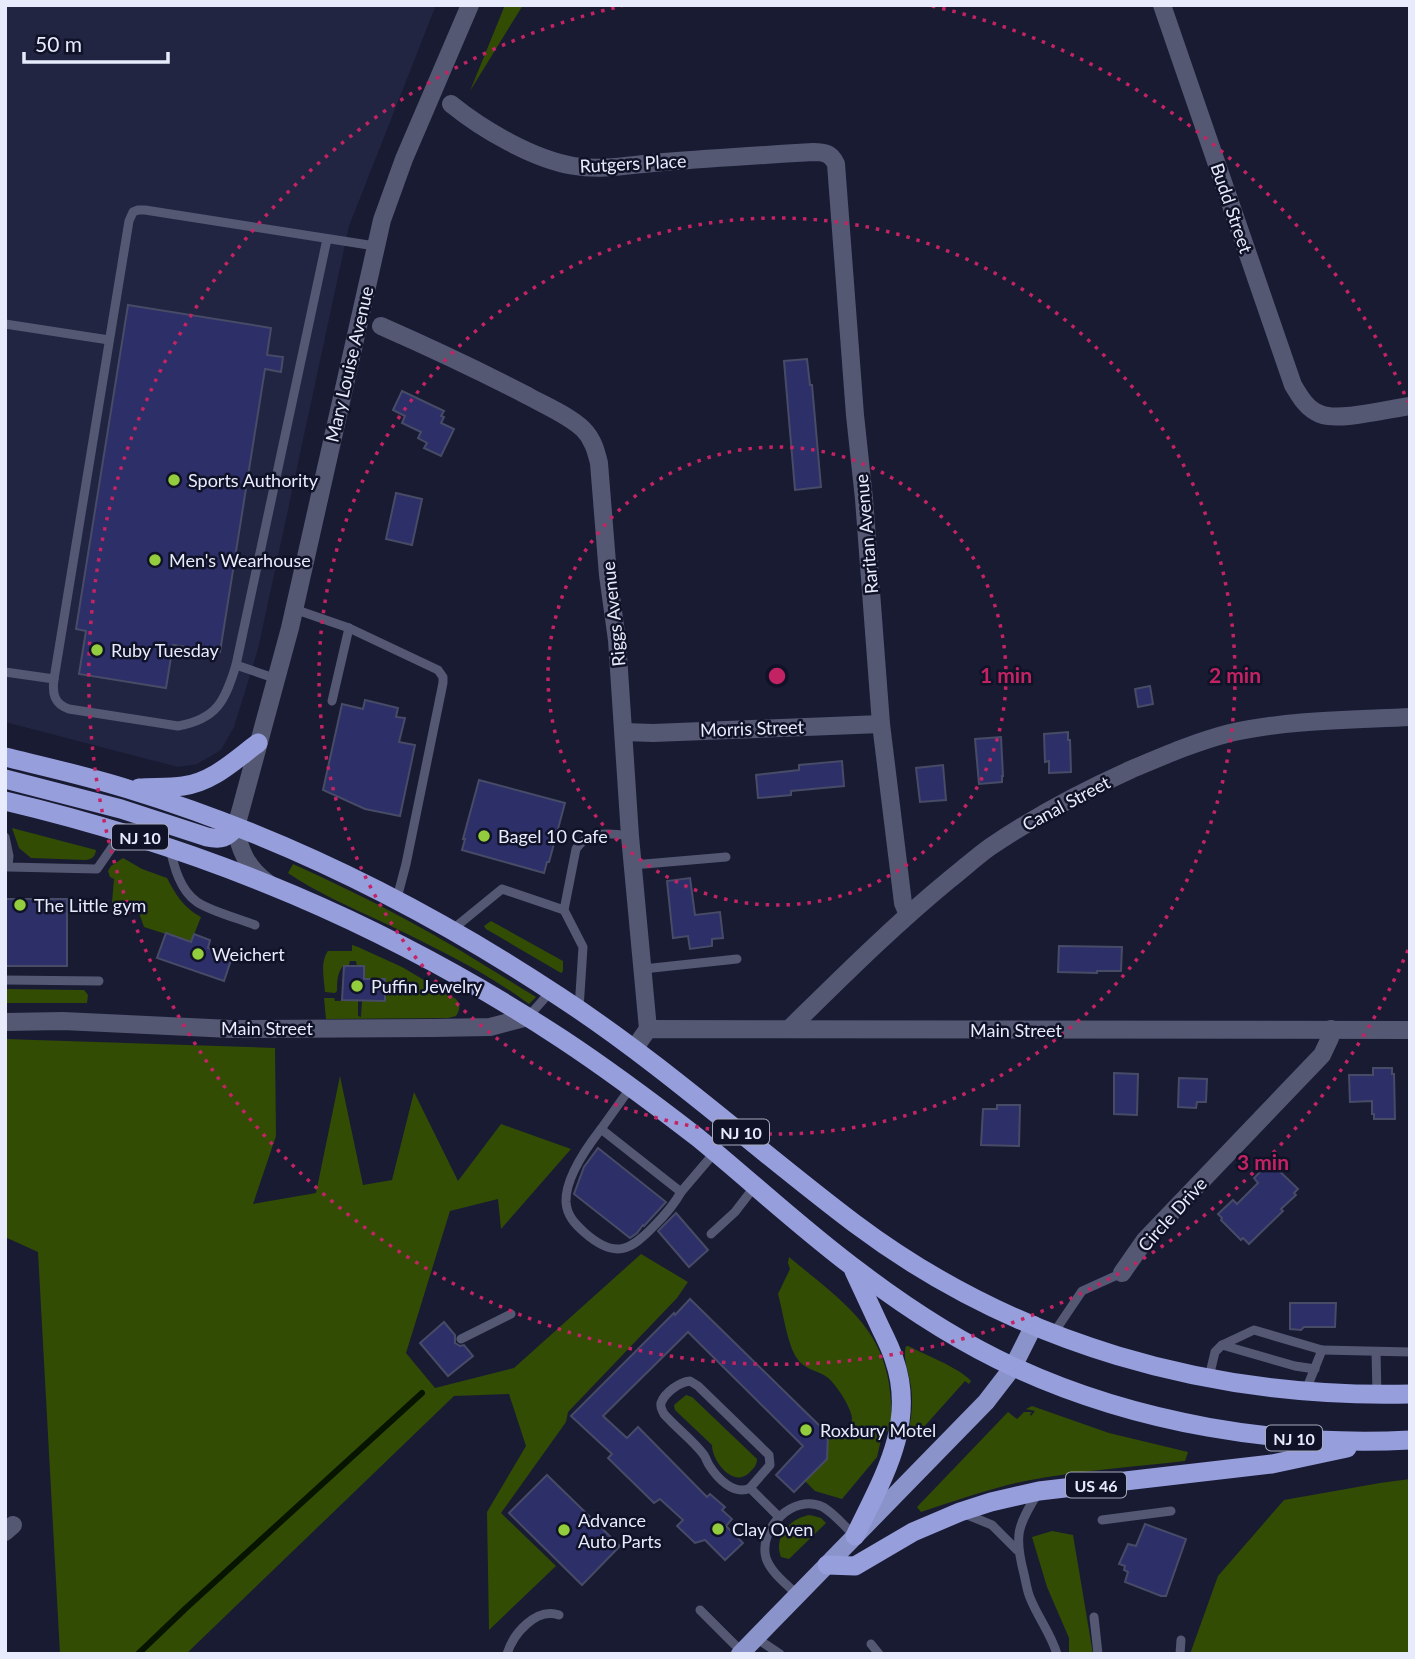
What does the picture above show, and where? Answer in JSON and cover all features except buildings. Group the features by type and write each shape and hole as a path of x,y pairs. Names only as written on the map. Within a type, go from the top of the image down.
{"highway":[{"path":"126,788 180,787 205,780 216,775 258,743"},
{"name":"NJ 10","path":"5,757 126,788 199,813 308,856 397,898 453,929 551,991 634,1049 855,1224 898,1254 958,1290 1034,1325"},
{"path":"5,779 121,809 207,837 228,837 236,827"},
{"name":"NJ 10","path":"5,801 83,820 170,846 271,885 426,957 485,990 631,1087 715,1152 852,1267 953,1336 1013,1367 1083,1394 1143,1412 1211,1427 1305,1439 1379,1442"},
{"path":"852,1267 894,1358 900,1378 901,1400 899,1433 894,1450 855,1536"},
{"path":"1034,1325 1131,1361 1209,1379 1305,1392 1410,1394"},
{"name":"US 46","path":"827,1565 855,1566 913,1532 960,1512 1039,1491 1272,1464 1379,1442 1410,1440"}],"main road":[{"path":"741,1653 986,1402 1013,1367 1034,1325"}],"street":[{"name":"Mary Louise Avenue","path":"236,827 294,609 382,220 404,159 470,5"},
{"name":"Budd Street","path":"1162,5 1293,386 1301,399 1317,413 1328,417 1410,406"},
{"name":"Rutgers Place","path":"452,104 479,125 510,142 555,162 578,167 609,168 813,152 830,154"},
{"name":"Raritan Avenue","path":"830,154 836,164 881,724 903,904 908,915"},
{"name":"Riggs Avenue","path":"382,326 476,369 545,405 583,429 591,439 599,463 648,1029"},
{"name":"Canal Street","path":"789,1029 908,915 988,849 1029,821 1109,780 1191,745 1230,733 1264,727 1410,717"},
{"name":"Morris Street","path":"624,732 881,724"},
{"path":"236,827 240,849 245,859 256,873 271,885"},
{"name":"Main Street","path":"5,1022 63,1021 230,1029 433,1028 490,1027 528,1017"},
{"path":"634,1049 648,1029"},
{"name":"Main Street","path":"648,1029 1410,1030"},
{"name":"Circle Drive","path":"1122,1273 1145,1240 1316,1062 1326,1048 1331,1029"}],"lane":[{"path":"327,239 236,665 230,684 217,707 206,718 178,726 62,707 52,690 108,340 129,221 133,212 138,210 376,246"},
{"path":"5,324 108,340"},
{"path":"294,609 349,628 438,670 443,677 407,864 397,898"},
{"path":"332,701 349,628"},
{"path":"236,665 277,679"},
{"path":"5,672 54,679"},
{"path":"5,837 8,867 97,869 123,832"},
{"path":"579,1010 583,947 564,910 576,849 589,836 613,833 630,836"},
{"path":"170,846 174,869 192,898 204,906 255,925"},
{"path":"633,865 726,857"},
{"path":"453,929 502,889 564,910"},
{"path":"643,968 737,960"},
{"path":"5,980 99,981"},
{"path":"528,1017 551,991"},
{"path":"631,1087 590,1143 575,1168 566,1193 569,1216 592,1238 615,1250 628,1248 639,1241 672,1208 681,1192 715,1152"},
{"path":"601,1129 681,1192"},
{"path":"711,1234 735,1212 755,1186"},
{"path":"1053,1334 1082,1292 1122,1273"},
{"path":"461,1339 511,1314"},
{"path":"1209,1379 1215,1352 1222,1345 1254,1330 1322,1350 1410,1352"},
{"path":"1222,1345 1315,1369"},
{"path":"1305,1392 1322,1350"},
{"path":"1376,1352 1377,1395"},
{"path":"690,1381 698,1386 769,1455 770,1465 750,1488 736,1490 726,1483 704,1455 664,1414 662,1401 682,1382 690,1381"},
{"path":"750,1488 779,1517"},
{"path":"1039,1491 1025,1514 1019,1531 1017,1550 1030,1599 1054,1643 1057,1654"},
{"path":"797,1595 770,1566 765,1553 766,1538 779,1517 793,1507 815,1505 831,1513 855,1536"},
{"path":"1102,1520 1171,1511"},
{"path":"960,1512 992,1525 1017,1550"},
{"path":"700,1610 741,1653"},
{"path":"507,1654 512,1640 533,1619 550,1613 559,1615"},
{"path":"1094,1617 1098,1654"},
{"path":"756,1638 780,1654"},
{"path":"1180,1654 1181,1640"},
{"path":"872,1644 879,1654"}],"shaded area":[{"path":"5,5 436,5 349,226 258,649 234,727 221,750 197,764 178,767 5,722"}],"green space":[{"path":"505,5 523,5 470,91"},
{"path":"12,828 96,852 86,860 31,858 19,848"},
{"path":"123,858 142,869 167,878 181,900 201,917 191,942 144,927 138,910 125,907 111,914 114,879 108,871"},
{"path":"293,864 422,928 536,997 529,1004 456,959 321,893 288,873"},
{"path":"491,921 563,961 563,971 561,973 486,929 484,926"},
{"path":"352,945 402,967 456,999 459,1007 456,1016 326,1019 324,998 334,998 335,1001 358,1000 358,1016 361,1017 362,1000 385,1001 385,980 364,979 364,966 357,966 356,961 350,961 349,965 342,968 335,993 325,992 323,965 328,951 352,951"},
{"path":"5,989 84,990 88,995 87,1003 5,1003"},
{"path":"5,1039 275,1048 276,1136 253,1204 316,1193 340,1076 363,1185 392,1180 414,1092 458,1181 501,1124 571,1149 501,1229 498,1199 450,1211 406,1353 435,1388 514,1368 641,1254 688,1282 677,1298 568,1412 566,1422 501,1513 556,1566 489,1630 487,1512 526,1446 509,1394 454,1396 186,1654 60,1654 38,1252 5,1237"},
{"path":"789,1257 851,1310 878,1347 886,1370 891,1396 891,1428 882,1435 877,1457 842,1499 815,1491 805,1481 827,1459 828,1434 835,1429 849,1429 852,1418 846,1402 831,1380 802,1364 793,1351 778,1294 790,1269"},
{"path":"906,1346 951,1367 971,1381 969,1384 965,1381 922,1429 914,1433 909,1429 912,1398"},
{"path":"686,1395 692,1397 757,1459 749,1473 736,1477 719,1465 712,1445 675,1410 674,1405"},
{"path":"1032,1406 1109,1433 1188,1452 1185,1461 1025,1481 921,1512 917,1507 1008,1412 1017,1419 1024,1412 1032,1412 1031,1416 1035,1411 1026,1409"},
{"path":"1410,1479 1410,1654 1190,1654 1218,1576 1284,1500"},
{"path":"810,1515 821,1518 826,1523 789,1559 781,1557 779,1542 785,1530 796,1520"},
{"path":"1052,1531 1073,1535 1093,1654 1069,1654 1069,1638 1047,1587 1032,1537"}],"waterway":[{"path":"138,1654 422,1393"}],"place":[{"name":"Sports Authority","path":"174,480"},
{"name":"Men's Wearhouse","path":"155,560"},
{"name":"Ruby Tuesday","path":"97,650"},
{"name":"Bagel 10 Cafe","path":"484,836"},
{"name":"The Little gym","path":"20,905"},
{"name":"Weichert","path":"198,954"},
{"name":"Puffin Jewelry","path":"357,986"},
{"name":"Roxbury Motel","path":"806,1430"},
{"name":"Clay Oven","path":"718,1529"},
{"name":"Advance Auto Parts","path":"564,1530"}]}
